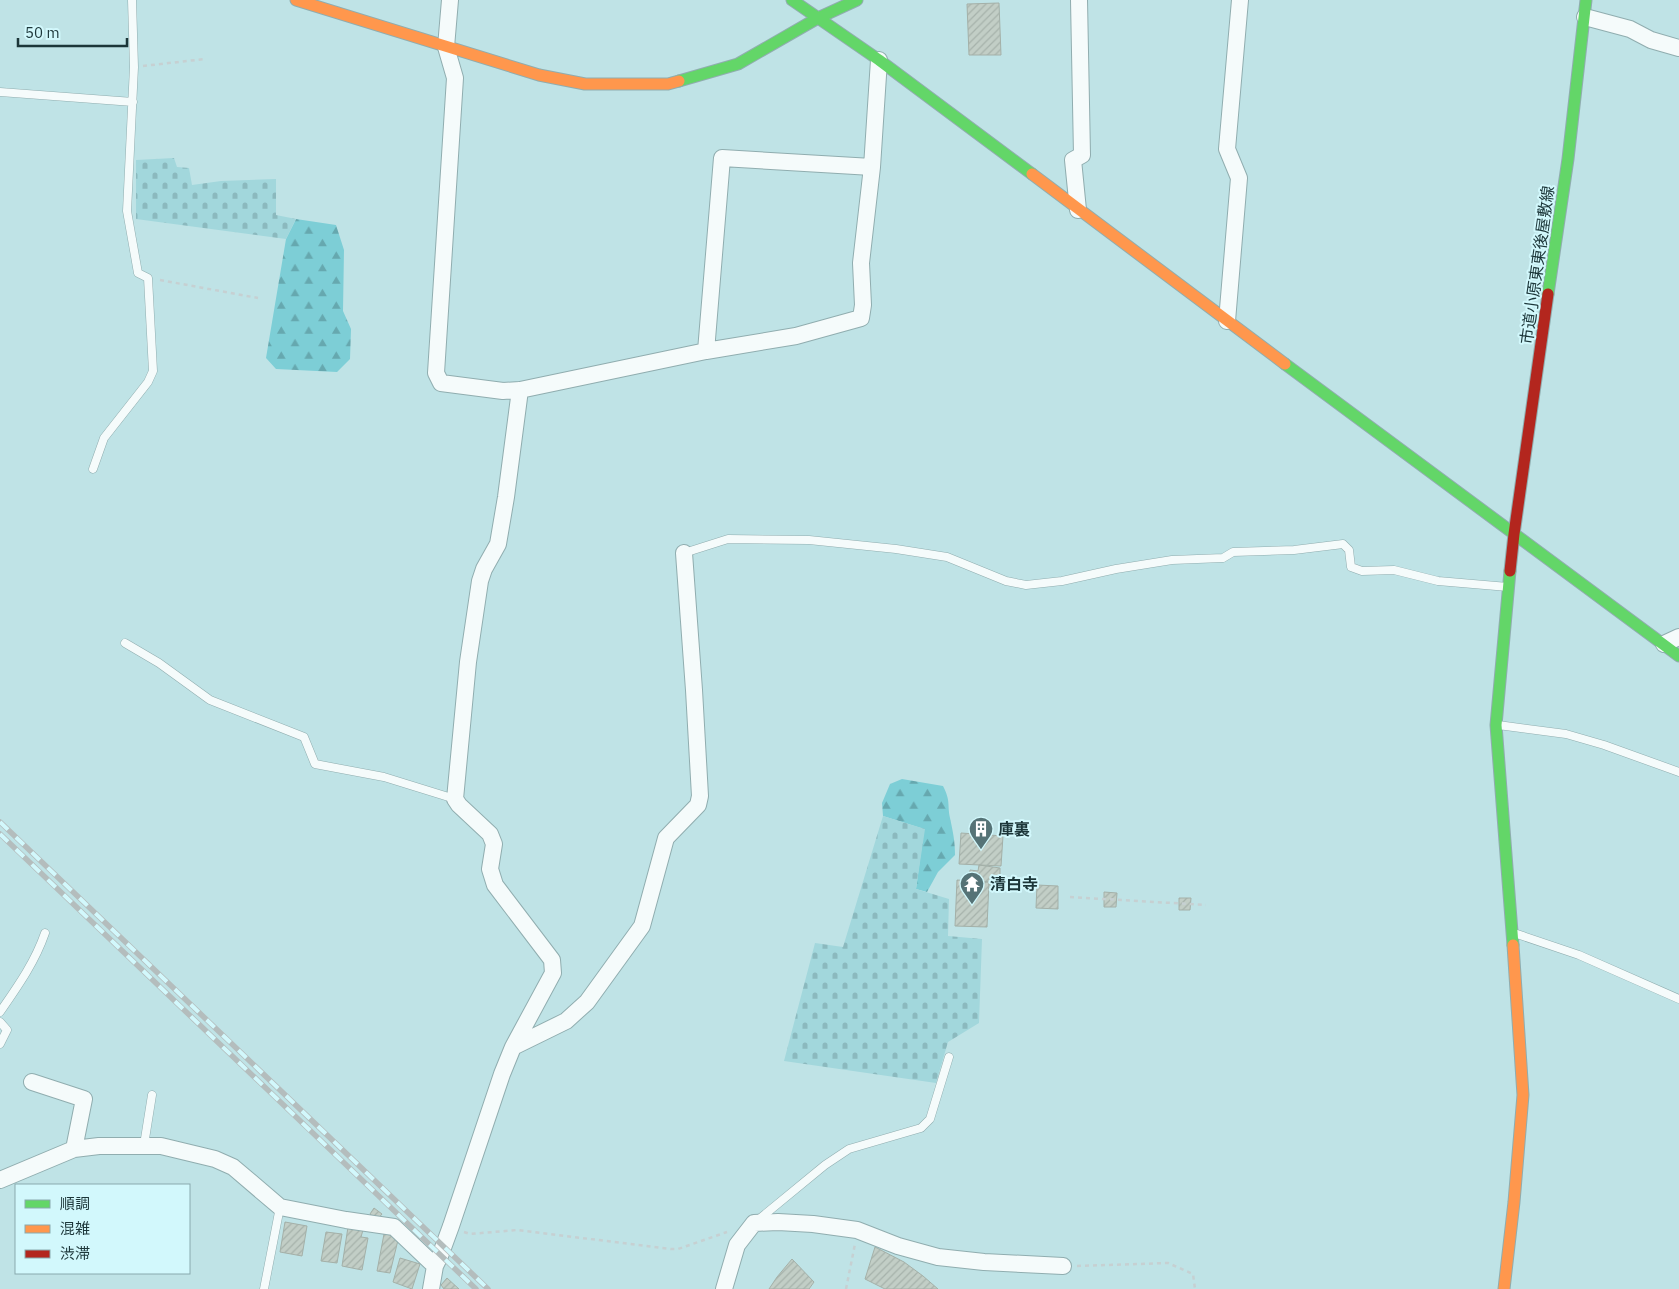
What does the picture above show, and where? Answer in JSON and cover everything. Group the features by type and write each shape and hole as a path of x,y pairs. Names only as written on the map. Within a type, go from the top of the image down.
{"street":[{"path":"296,0 539,75 585,84 624,86 668,84 738,64 818,18 857,0"},
{"path":"450,0 446,47 455,78 436,373 441,383 503,392 706,351 796,336 861,318 863,305 862,263 872,167 879,60"},
{"path":"792,0 879,60 1679,656"},
{"path":"1078,210 1073,160 1082,155 1079,0"},
{"path":"1227,321 1239,178 1227,149 1240,0"},
{"name":"市道小原東東後屋敷線","path":"1504,1289 1523,1095 1496,725 1514,534 1548,304 1586,0"},
{"path":"1585,17 1630,29 1651,40 1679,48"},
{"path":"706,351 722,158 872,167"},
{"path":"431,1289 434,1266 440,1256 451,1226 502,1074 553,973 552,960 495,885 490,869 494,844 490,834 459,806 455,799 468,662 480,581 484,569 498,544 520,390"},
{"path":"514,1047 566,1021 586,1002 642,926 666,838 698,804 700,796 684,553"},
{"path":"1664,644 1679,637"},
{"path":"32,1082 84,1099 74,1149"},
{"path":"0,1180 74,1149 99,1146 161,1146 215,1159 233,1167 280,1207 394,1227 434,1266"},
{"path":"724,1289 738,1245 754,1223 813,1224 857,1230 898,1246 938,1256 984,1262 1063,1266"}],"lane":[{"path":"93,469 104,438 148,382 154,370 148,278 138,273 127,211 134,66 132,0"},
{"path":"0,92 133,102"},
{"path":"684,553 728,539 809,540 896,549 947,557 1006,581 1026,585 1062,581 1116,569 1172,560 1223,558 1234,552 1294,550 1343,544 1349,550 1351,567 1362,571 1394,570 1438,581 1509,587"},
{"path":"125,643 159,663 210,700 304,737 315,764 384,777 455,799"},
{"path":"1496,725 1566,734 1604,745 1679,772"},
{"path":"1512,932 1579,956 1679,999"},
{"path":"0,1012 22,982 38,953 46,933"},
{"path":"0,1022 6,1030 0,1044"},
{"path":"754,1223 825,1165 849,1149 922,1128 930,1119 949,1056"},
{"path":"144,1145 152,1095"},
{"path":"264,1289 280,1207"}],"path":[{"path":"134,66 205,59"},
{"path":"148,278 258,298"},
{"path":"1070,897 1206,905"},
{"path":"451,1226 470,1234 517,1230 678,1249 754,1223"},
{"path":"846,1289 857,1230"},
{"path":"1063,1266 1168,1263 1194,1274 1195,1289"}],"green space":[{"path":"174,158 177,167 189,168 192,185 221,181 276,179 276,215 296,219 286,239 136,219 136,160"},
{"path":"296,219 336,225 344,250 343,311 351,329 350,359 337,372 276,369 266,358 286,239"},
{"path":"902,779 943,786 948,799 955,855 938,872 927,892 916,889 924,829 883,816 882,803 890,784"},
{"path":"883,816 925,829 916,889 949,899 948,936 982,939 979,1023 948,1042 936,1083 784,1061 815,943 843,947"}],"building":[{"path":"999,3 1001,55 969,55 967,4"},
{"name":"庫裏","path":"961,833 1003,836 1001,866 959,864"},
{"path":"979,865 1000,868 1000,881 992,881 992,885 989,885 989,882 969,881 970,870 978,871"},
{"name":"清白寺","path":"957,880 989,882 987,927 955,926"},
{"path":"1037,885 1058,886 1058,909 1036,908"},
{"path":"1104,892 1117,893 1116,907 1104,907"},
{"path":"1179,898 1191,898 1190,910 1179,910"},
{"path":"374,1208 382,1214 377,1220 370,1214"},
{"path":"285,1222 307,1226 302,1256 280,1252"},
{"path":"348,1227 363,1230 361,1237 368,1238 362,1270 342,1266"},
{"path":"326,1232 342,1234 337,1263 321,1261"},
{"path":"384,1234 399,1236 390,1273 377,1271"},
{"path":"875,1247 904,1262 938,1289 885,1289 865,1279"},
{"path":"400,1258 420,1264 412,1289 393,1282"},
{"path":"792,1259 814,1282 809,1289 769,1289 777,1277"},
{"path":"447,1278 459,1289 444,1289 441,1285"}],"railway":[{"path":"0,822 488,1289"},
{"path":"0,834 476,1289"}],"traffic: fast":[{"path":"792,0 879,60 1032,174"},
{"path":"679,81 738,64 818,18 857,0"},
{"path":"1548,294 1568,159 1586,0"},
{"path":"1285,364 1679,656"},
{"path":"1510,571 1496,725 1513,945"}],"traffic: slow":[{"path":"296,0 539,75 585,84 668,84 679,81"},
{"path":"1032,174 1285,364"},
{"path":"1504,1289 1523,1095 1513,945"}],"traffic: jam":[{"path":"1510,571 1548,294"}],"place":[{"name":"庫裏","path":"981,850"},
{"name":"清白寺","path":"972,905"}]}
